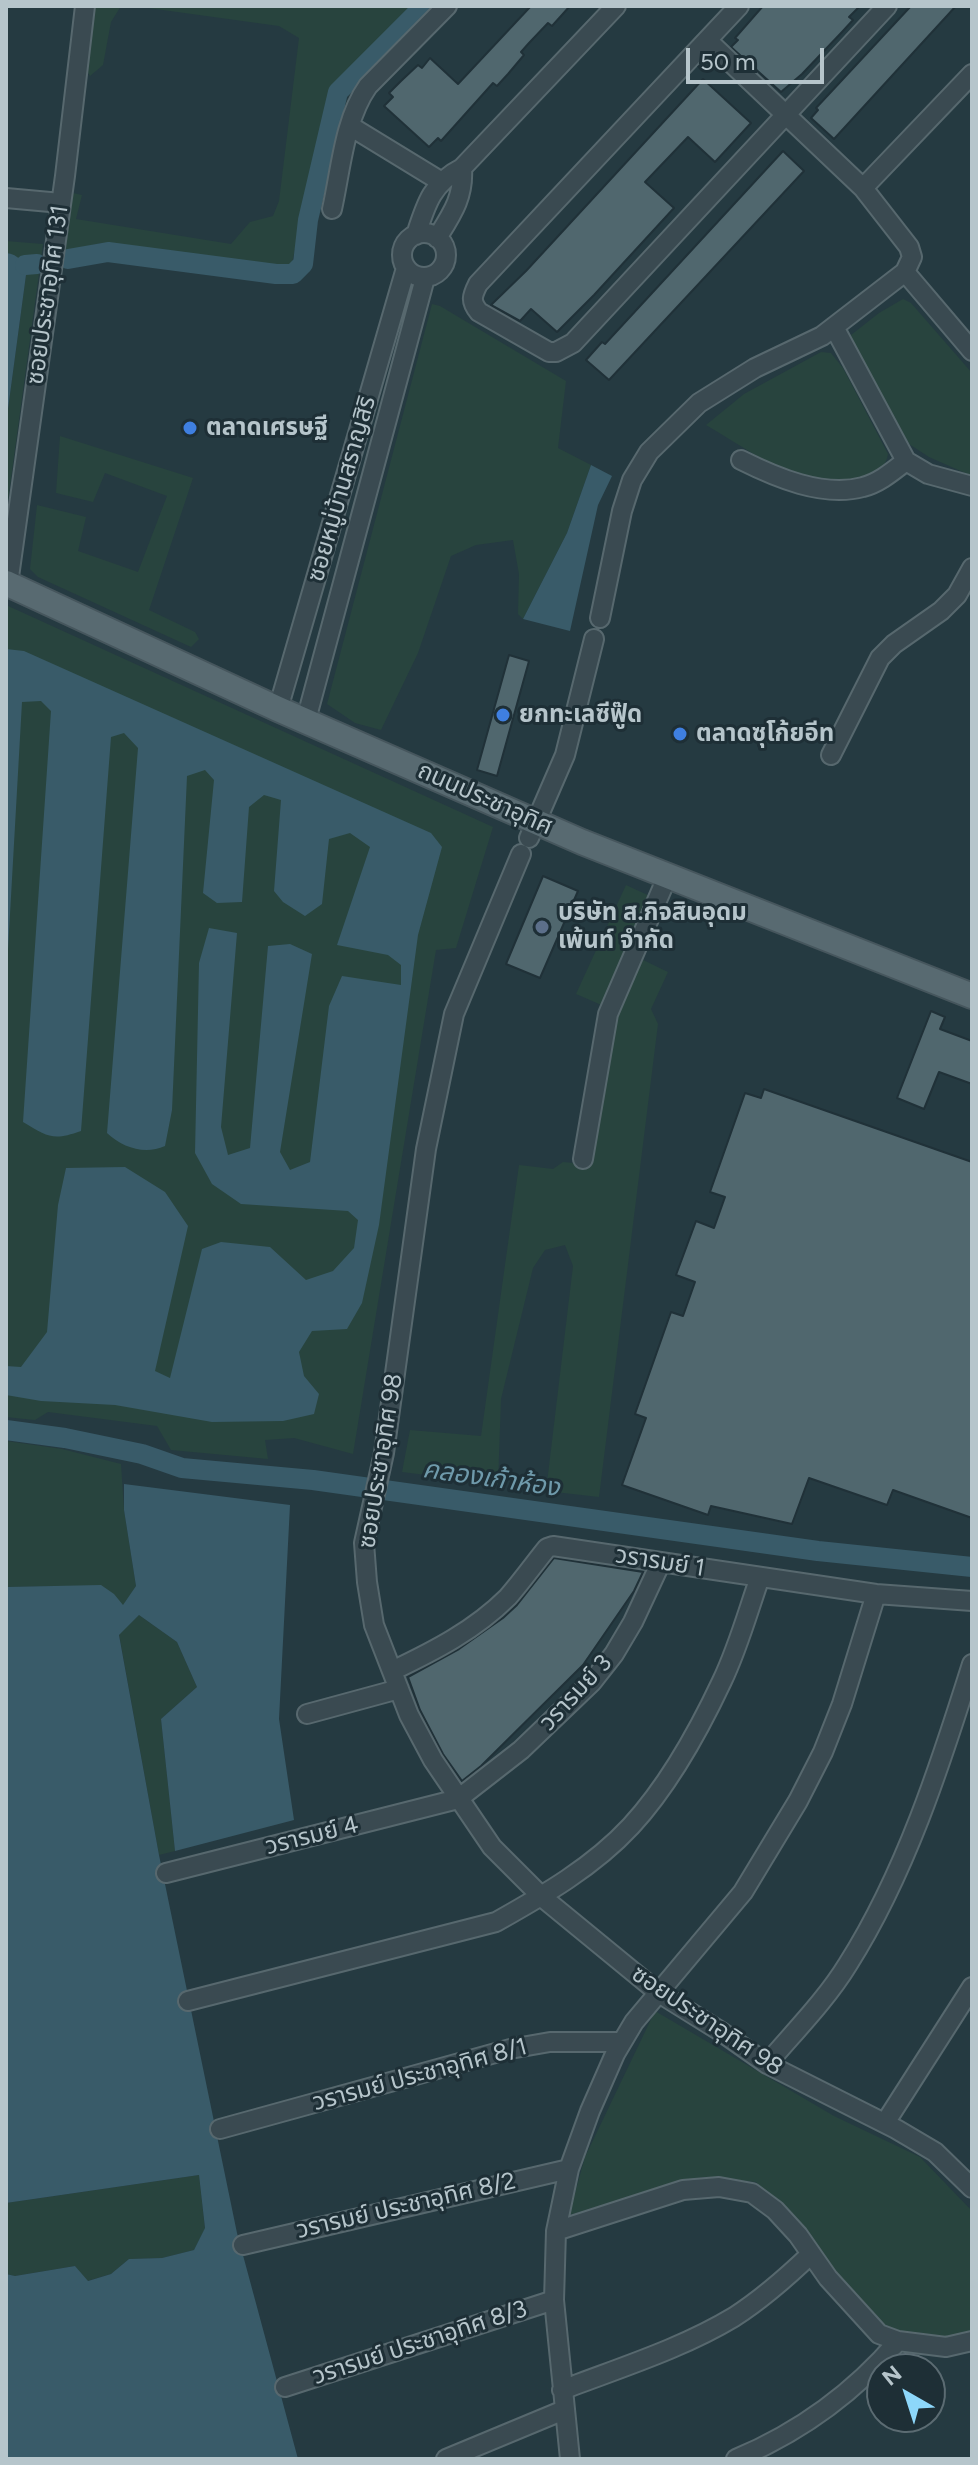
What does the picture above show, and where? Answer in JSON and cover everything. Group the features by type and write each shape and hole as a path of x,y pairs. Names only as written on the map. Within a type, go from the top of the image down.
{"main road":[{"name":"ถนนประชาอุทิศ","path":"7,584 306,720 528,838 668,875 972,996"}],"street":[{"name":"ซอยประชาอุทิศ 131","path":"7,584 61,203 85,6"},
{"path":"332,209 358,99 447,6"},
{"path":"350,126 440,181 462,168 616,6"},
{"path":"739,6 478,284 472,304 479,312 549,352 556,352 573,343 887,6"},
{"path":"600,618 622,511 632,480 649,452 699,403 755,368 822,336 905,272 911,262 909,247 863,188 707,40"},
{"path":"863,188 972,74"},
{"name":"ซอยหมู่บ้านสราญสิริ","path":"306,720 425,278 436,273 444,262 445,249 437,238 460,198 462,168"},
{"name":"ซอยหมู่บ้านสราญสิริ","path":"278,709 406,268 403,249 416,235 440,181"},
{"path":"6,198 61,203"},
{"path":"416,235 424,233 437,238"},
{"path":"406,268 425,278"},
{"path":"905,272 971,348"},
{"path":"834,327 906,461 928,474 972,486"},
{"path":"741,460 793,482 829,489 862,488 906,461"},
{"path":"831,755 880,658 894,644 941,611 957,595 972,568"},
{"name":"ซอยประชาอุทิศ 98","path":"594,639 565,755 454,1014 426,1149 384,1453 364,1543 374,1625 409,1715 458,1799 492,1847 542,1897 659,1993 767,2064 885,2123 935,2152 972,2188"},
{"path":"583,1159 608,1014 668,875"},
{"name":"วรารมย์ 1","path":"392,1671 434,1652 481,1621 512,1592 547,1548 553,1546 876,1594 972,1601"},
{"name":"วรารมย์ 3","path":"458,1799 521,1750 592,1682 633,1622 661,1562"},
{"path":"188,2001 496,1922 542,1897 585,1866 629,1828 657,1795 723,1679 760,1577"},
{"path":"570,2459 554,2300 556,2231 569,2169 590,2111 634,2022 743,1892 798,1801 823,1752 842,1704 876,1594"},
{"path":"767,2064 847,1966 885,1899 954,1724 972,1664"},
{"path":"307,1714 399,1689"},
{"name":"วรารมย์ 4","path":"166,1873 458,1799"},
{"path":"885,2123 965,2014 972,1987"},
{"name":"วรารมย์ ประชาอุทิศ 8/1","path":"220,2129 510,2049 550,2042 622,2042"},
{"name":"วรารมย์ ประชาอุทิศ 8/2","path":"243,2245 569,2169"},
{"path":"556,2231 683,2190 719,2187 752,2193 791,2227 828,2278 879,2334 898,2341 946,2347 972,2341"},
{"path":"562,2390 666,2350 733,2317 766,2295 811,2254"},
{"name":"วรารมย์ ประชาอุทิศ 8/3","path":"285,2387 554,2300"},
{"path":"736,2459 799,2428 836,2402 873,2370 898,2341"},
{"path":"446,2459 564,2410"}],"green space":[{"path":"94,6 121,6 111,22 103,65 90,76 84,66"},
{"path":"134,6 416,6 336,86 321,135 291,267 102,243 65,251 73,193 82,195 76,219 231,244 250,222 273,216 279,201 299,38 279,26"},
{"path":"6,241 43,244 6,515 6,424 26,275 11,254 6,253"},
{"path":"903,299 911,303 972,373 972,476 929,457 909,444 854,346 851,335"},
{"path":"432,304 566,381 558,448 591,465 567,533 523,619 518,614 519,574 513,540 476,545 451,556 418,653 381,730 355,723 327,704"},
{"path":"821,352 831,353 843,368 888,454 879,470 843,481 800,478 706,425 744,394"},
{"path":"60,436 193,478 149,610 195,632 199,639 191,647 38,577 30,569 37,505 86,517 78,551 138,572 167,496 105,473 93,502 56,493"},
{"path":"6,605 493,827 456,948 436,950 353,1454 294,1438 265,1440 268,1459 171,1450 157,1426 48,1412 35,1420 6,1417"},
{"path":"626,885 652,897 606,1007 576,994"},
{"path":"639,958 668,972 651,1009 658,1024 599,1497 546,1491 573,1266 565,1245 545,1250 533,1268 501,1399 498,1484 402,1472 410,1430 481,1436 519,1165 553,1169 563,1162 592,1165 614,1019"},
{"path":"6,1441 62,1449 121,1464 124,1510 136,1586 123,1606 94,1586 6,1587"},
{"path":"139,1615 177,1642 197,1687 161,1719 175,1851 159,1855 119,1634"},
{"path":"655,2011 834,2116 920,2157 972,2211 972,2330 943,2338 890,2331 756,2182 703,2177 569,2215 585,2157"},
{"path":"199,2175 205,2229 194,2250 162,2258 129,2259 111,2274 87,2281 75,2266 15,2276 6,2274 6,2203"}],"water":[{"path":"6,253 20,260 26,275 6,424"},
{"path":"591,465 612,476 598,505 570,631 523,619 567,533"},
{"path":"6,649 24,651 431,833 442,847 418,935 379,1225 362,1303 347,1329 312,1331 299,1352 304,1376 319,1394 314,1414 283,1421 212,1422 115,1405 41,1401 6,1395 6,1366 21,1367 47,1332 58,1205 66,1168 125,1167 165,1192 188,1226 155,1371 170,1378 202,1249 221,1242 270,1247 306,1280 333,1271 354,1248 358,1220 348,1211 241,1204 212,1184 195,1153 199,963 209,928 237,933 221,1127 228,1155 250,1148 268,946 290,944 312,954 280,1152 290,1170 310,1162 329,1006 342,976 401,985 401,965 388,955 337,945 370,847 350,833 329,839 322,904 305,916 283,902 274,891 281,800 264,795 249,807 242,902 217,903 203,893 214,780 205,770 187,776 172,1110 165,1146 142,1150 113,1138 107,1133 138,748 124,733 111,737 81,1131 57,1137 23,1122 51,711 41,701 22,702 6,985"},
{"path":"124,1484 290,1505 279,1719 294,1820 175,1851 161,1719 197,1687 177,1642 139,1615 119,1635 159,1855 237,2233 298,2459 6,2459 6,2274 15,2276 75,2266 88,2281 111,2274 129,2259 162,2258 194,2250 205,2228 199,2175 6,2203 6,1587 101,1585 123,1605 136,1586 124,1510"}],"building":[{"path":"531,6 570,6 552,26 548,23 521,52 524,55 508,74 497,86 493,83 441,141 438,138 429,147 384,106 393,97 389,93 418,65 422,68 430,58 458,84"},
{"path":"763,6 860,6 849,17 853,20 842,32 781,92 731,47"},
{"path":"911,6 956,6 834,139 811,118 818,110 816,108"},
{"path":"703,79 751,123 715,162 688,137 645,182 674,208 594,295 557,332 531,309 520,321 491,305 526,271"},
{"path":"783,151 804,171 609,380 586,360 602,342 605,344"},
{"name":"ยกทะเลซีฟู๊ด","path":"509,655 529,661 497,776 477,770"},
{"name":"บริษัท ส.กิจสินอุดม เพ้นท์ จำกัด","path":"543,876 578,891 540,978 506,964"},
{"path":"931,1011 945,1017 940,1029 972,1041 972,1084 939,1072 924,1109 897,1098"},
{"path":"764,1089 972,1162 972,1518 893,1490 887,1505 809,1478 792,1524 711,1506 708,1515 622,1485 646,1418 635,1414 671,1312 683,1316 695,1282 676,1275 696,1221 714,1228 725,1197 710,1192 745,1093 761,1098"},
{"path":"554,1558 643,1572 634,1591 583,1665 462,1781 443,1754 420,1710 408,1677 459,1649 503,1618"}],"waterway":[{"path":"68,259 108,252 293,274 303,264 308,220 338,92 424,6"},
{"path":"25,265 37,264"},
{"name":"คลองเก้าห้อง","path":"6,1430 142,1454 182,1468 313,1480 818,1551 972,1567"}],"place":[{"name":"ตลาดเศรษฐี","path":"190,428"},
{"name":"ยกทะเลซีฟู๊ด","path":"503,715"},
{"name":"ตลาดซุโก้ยอีท","path":"680,734"},
{"name":"บริษัท ส.กิจสินอุดม เพ้นท์ จำกัด","path":"542,927"}]}
